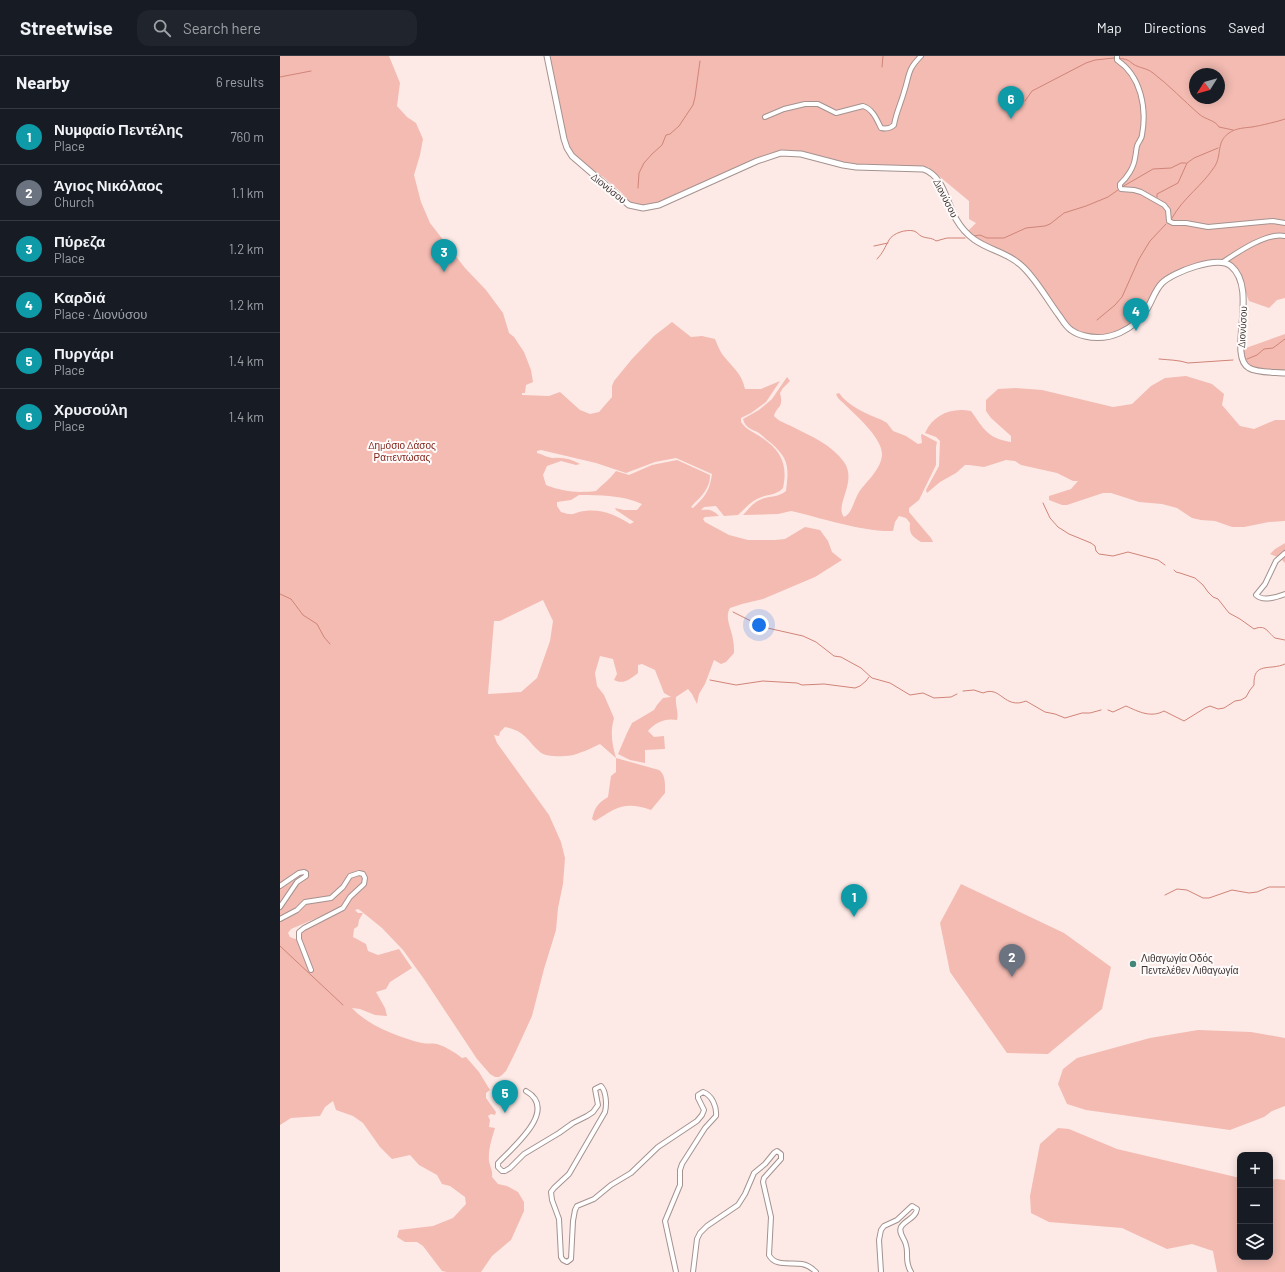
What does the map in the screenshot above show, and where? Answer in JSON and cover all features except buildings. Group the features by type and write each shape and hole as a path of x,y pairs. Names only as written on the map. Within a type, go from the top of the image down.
{"main road":[{"name":"Διονύσου","path":"547,56 565,143 570,154 624,201 634,206 647,208 665,203 757,161 781,153 800,154 856,167 922,169 932,173 938,179 956,218 968,235 983,246 1013,259 1019,264 1031,277 1067,327 1077,334 1092,337 1114,335 1124,331 1146,310 1157,289 1169,278 1208,262 1223,262 1230,265 1234,269 1239,277 1242,289 1243,314 1241,347 1244,363 1250,369 1285,373"}],"street":[{"path":"765,117 786,108 809,104 820,105 836,113 863,106 876,118 881,128 885,129 893,126 910,70 913,64 921,56"},
{"path":"1117,56 1117,60 1136,80 1141,97 1143,120 1142,138 1137,145 1135,160 1130,171 1120,184 1121,189 1141,192 1164,205 1168,210 1169,221 1173,223 1186,223 1215,227 1273,221 1285,223"},
{"path":"1223,262 1237,252 1267,238 1278,235 1285,236"},
{"path":"1285,553 1276,561 1265,584 1256,595 1260,598 1267,598 1285,594"},
{"path":"280,886 299,873 306,873 306,876 297,882 280,907"},
{"path":"280,919 297,910 305,902 331,898 343,887 350,876 359,873 363,874 365,878 364,884 350,897 343,908 299,932 299,939 311,970"},
{"path":"526,1091 535,1097 537,1113 526,1134 498,1162 498,1167 502,1171 510,1168 524,1154 559,1134 571,1124 591,1114 596,1110 598,1105 595,1089 601,1086 604,1090 606,1106 605,1112 569,1174 554,1188 551,1193 559,1219 561,1257 567,1262 571,1259 573,1222 577,1206 594,1199 611,1185 631,1173 658,1147 697,1121 704,1110 698,1095 703,1092 708,1094 715,1107 716,1116 705,1128 682,1164 680,1170 680,1185 665,1220 676,1272"},
{"path":"693,1272 697,1239 700,1233 706,1226 738,1205 745,1194 755,1171 765,1164 774,1153 777,1152 781,1154 781,1159 764,1178 763,1182 771,1217 768,1249 769,1255 776,1262 801,1264 816,1272"},
{"path":"881,1272 879,1240 881,1230 884,1226 898,1220 912,1206 917,1209 916,1213 901,1227 900,1230 906,1245 906,1261 911,1272"}],"green space":[{"name":"Δημόσιο Δάσος Ραπεντώσας","path":"280,56 389,56 400,83 397,106 407,117 416,123 423,139 414,175 421,202 430,223 465,268 486,290 503,313 509,333 514,337 524,352 531,370 533,382 526,385 525,393 522,393 522,395 549,396 560,392 580,410 590,414 599,412 612,397 612,386 614,381 654,336 672,322 691,337 702,336 715,339 722,354 739,374 744,383 745,389 761,389 780,381 766,402 741,418 741,422 747,429 764,439 776,450 783,462 784,478 783,488 780,491 760,497 738,515 724,516 716,506 704,507 701,510 711,510 719,516 705,517 703,519 705,522 729,535 748,540 785,539 805,527 820,530 828,541 832,552 842,560 815,577 763,599 730,608 728,612 728,620 734,645 734,653 726,662 721,664 714,660 705,684 699,694 697,704 688,689 676,697 678,714 677,720 661,721 648,731 654,737 664,736 665,749 645,750 645,763 630,760 618,754 632,723 654,710 663,698 671,697 664,693 655,670 642,664 638,665 638,673 627,681 621,682 614,680 617,674 613,659 600,656 595,673 597,686 604,695 614,718 612,738 616,758 600,744 576,754 553,756 543,754 525,736 512,729 505,727 500,732 499,736 494,735 497,743 549,815 561,842 565,858 563,884 558,908 556,930 532,1016 506,1071 502,1075 495,1077 490,1074 477,1059 403,950 382,928 358,909 355,910 358,913 363,913 359,920 358,926 354,929 353,937 366,944 368,951 378,955 399,949 412,968 390,982 386,989 376,992 385,1008 387,1016 375,1015 360,1009 352,1008 366,1020 384,1030 422,1043 437,1044 462,1058 466,1057 479,1072 490,1090 486,1093 486,1098 496,1112 495,1115 491,1114 488,1116 490,1120 489,1127 495,1128 489,1153 492,1177 498,1184 507,1186 518,1192 524,1202 524,1211 511,1240 492,1256 481,1272 442,1271 423,1246 417,1242 405,1242 397,1237 399,1230 433,1226 453,1218 466,1204 465,1197 450,1186 442,1184 437,1175 419,1165 410,1155 392,1159 380,1147 363,1123 353,1116 336,1110 333,1101 325,1107 320,1116 291,1118 280,1125 280,921 297,911 306,903 333,897 330,896 305,901 280,918","holes":["541,450 596,463 626,473 655,462 676,458 712,474 710,485 706,493 693,508 691,507 706,489 710,480 710,475 677,460 652,465 629,475 616,471 596,491 577,492 565,491 546,485 543,475 547,466 561,461 576,465 580,464 567,459 549,457 537,453 537,451","579,495 603,495 619,497 642,504 637,510 615,508 634,522 630,524 614,515 598,511 585,511 572,514 561,512 557,506 557,502 571,500","543,600 553,621 550,641 537,678 521,692 488,694 494,621 500,621","345,903 347,904 342,909 307,927 300,933 300,938 295,939 290,937 288,933 291,929 338,909"]},
{"path":"549,56 1285,56 1285,298 1277,300 1269,308 1249,301 1241,275 1236,267 1230,262 1224,260 1209,261 1167,276 1156,287 1146,307 1140,315 1125,328 1107,335 1087,335 1077,331 1068,324 1023,264 975,238 968,231 976,223 969,219 969,201 928,167 855,165 786,151 771,153 660,203 646,206 632,204 622,193 602,176 596,175 573,155 568,146"},
{"path":"1285,334 1285,371 1258,369 1248,363 1243,349"},
{"path":"1186,376 1212,384 1224,394 1222,405 1240,426 1254,429 1275,420 1285,420 1285,521 1269,522 1244,527 1232,527 1215,521 1192,518 1177,508 1162,504 1139,502 1111,493 1103,493 1067,505 1062,505 1049,500 1049,496 1071,489 1078,481 1073,481 1057,473 1021,465 1015,461 1006,460 984,467 965,465 927,493 926,490 939,466 940,441 936,437 925,433 928,427 938,417 950,411 971,411 987,432 996,438 1011,442 1011,436 991,418 986,411 986,400 998,389 1016,388 1042,390 1113,407 1132,404 1151,386 1165,378"},
{"path":"787,377 790,381 780,393 781,404 774,416 780,421 821,442 834,451 844,462 848,470 848,485 842,506 844,517 849,513 859,492 873,475 879,465 882,455 881,448 872,432 838,398 836,394 839,393 853,406 864,413 882,420 887,423 893,431 906,436 918,444 922,443 922,434 937,442 936,465 919,500 909,508 909,512 933,542 921,542 915,538 910,530 910,523 906,518 899,516 895,522 893,531 881,531 855,527 791,511 778,514 743,515 759,500 786,491 787,469 784,459 771,443 759,433 747,426 743,419 759,410 772,399"},
{"path":"1285,543 1285,563 1280,558 1270,554"},
{"path":"616,758 659,770 664,777 665,793 651,810 634,806 622,807 609,812 595,821 592,819 594,811 599,803 608,797 611,776 616,772"},
{"path":"961,884 1064,933 1111,967 1102,1009 1048,1054 1007,1053 950,972 940,923"},
{"path":"1198,1030 1251,1032 1285,1038 1285,1106 1272,1111 1264,1117 1230,1130 1086,1110 1067,1104 1058,1084 1063,1069 1077,1058 1150,1038"},
{"path":"1058,1128 1069,1129 1117,1149 1237,1177 1237,1260 1273,1260 1273,1180 1285,1180 1285,1272 1217,1272 1213,1251 1192,1244 1167,1249 1122,1228 1049,1222 1031,1213 1030,1196 1040,1144"}],"waterway":[{"path":"882,67 883,56"},
{"path":"1025,101 1032,91 1086,63 1095,60 1114,58"},
{"path":"1119,58 1151,71 1202,116 1219,127 1233,130"},
{"path":"638,188 639,173 644,163 662,145 666,135 670,134 679,126 693,105 700,61"},
{"path":"280,77 311,71"},
{"path":"1172,218 1182,204 1215,166 1222,140 1229,133 1237,129 1259,126 1285,119"},
{"path":"1157,197 1157,194 1178,183 1187,163 1194,158 1218,148"},
{"path":"1122,187 1153,169 1171,168 1181,163 1186,163"},
{"path":"974,236 980,235 987,238 1004,238 1026,228 1045,226 1064,213 1108,197 1118,190"},
{"path":"1097,320 1122,297 1139,259 1150,241 1166,224"},
{"path":"877,259 889,240 904,231 914,231 921,236 936,241 947,238 965,238"},
{"path":"874,246 888,243"},
{"path":"1247,359 1257,355 1264,349 1273,348 1285,339"},
{"path":"1159,359 1188,363 1233,360"},
{"path":"1043,503 1050,518 1058,527 1069,534 1091,543 1095,546 1096,551 1099,554 1113,556 1128,552 1158,560 1165,565"},
{"path":"1174,570 1195,578 1213,597 1218,599 1229,613 1254,629 1261,627 1264,628 1275,638 1285,640"},
{"path":"280,594 291,599 303,615 317,624 324,637 330,644"},
{"path":"733,612 763,627 803,636 816,642 834,656 841,657 861,668 872,678 890,683 910,695 923,693 934,698 951,697 957,694"},
{"path":"1108,710 1113,712 1126,706 1140,712 1150,714 1164,711 1184,721 1210,706 1218,709 1224,708 1235,701 1241,700 1246,697 1254,685 1254,677 1259,670 1285,664"},
{"path":"710,680 736,685 763,681 797,683 802,685 824,684 855,688 860,686 869,677"},
{"path":"963,691 974,690 983,693 989,691 994,692 1007,700 1019,703 1026,701 1045,712 1065,718 1101,710"},
{"path":"1165,895 1177,889 1187,890 1203,898 1209,898 1232,890 1249,893 1257,892 1269,887 1285,887"},
{"path":"280,946 343,1005"}],"place":[{"name":"Χρυσούλη","path":"1011,119"},
{"name":"Πύρεζα","path":"444,272"},
{"name":"Καρδιά","path":"1136,331"},
{"name":"Νυμφαίο Πεντέλης","path":"854,917"},
{"name":"Λιθαγωγία Οδός Πεντελέθεν Λιθαγωγία","path":"1133,964"},
{"name":"Άγιος Νικόλαος","path":"1012,977"},
{"name":"Πυργάρι","path":"505,1113"}]}
